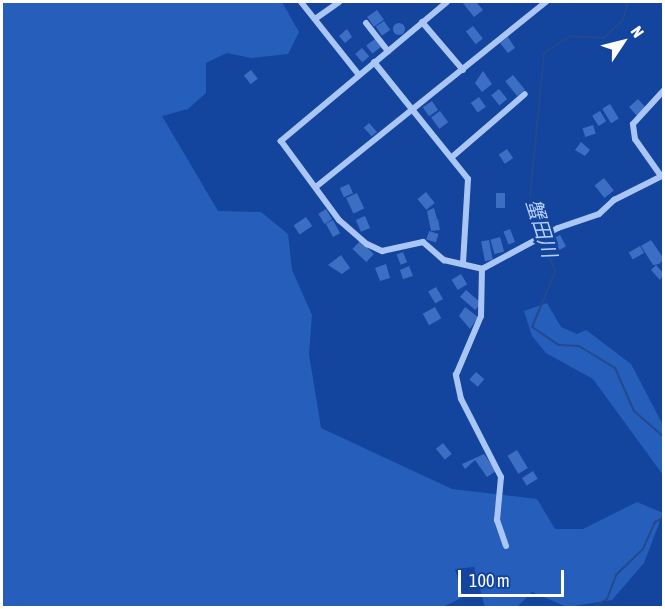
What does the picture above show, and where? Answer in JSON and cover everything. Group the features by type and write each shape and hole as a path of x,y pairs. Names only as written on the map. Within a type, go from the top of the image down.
{"street":[{"path":"300,2 359,75"},
{"path":"315,19 339,2"},
{"path":"447,2 281,141 317,186 339,220 382,251 416,241 464,264 482,268 546,234 599,214 614,200 662,175 635,139 633,124 663,90"},
{"path":"317,186 546,2"},
{"path":"422,22 463,70"},
{"path":"366,23 388,51"},
{"path":"374,62 468,179 464,264"},
{"path":"452,157 525,93"},
{"path":"482,268 481,316 456,375 461,399 501,477 497,519 506,546"}],"shaded area":[{"path":"2,2 282,2 299,32 288,54 251,58 227,53 206,63 206,93 188,109 162,116 218,211 261,212 288,234 292,270 312,315 309,354 321,428 452,489 537,499 555,529 583,529 637,502 663,513 644,563 612,600 567,607 532,592 518,606 485,607 474,567 455,569 463,597 443,607 2,607"},
{"path":"547,303 561,327 577,334 586,330 631,364 663,425 663,475 593,379 546,353 532,336 524,311"}],"building":[{"path":"462,2 476,2 483,10 474,17"},
{"path":"377,10 384,20 374,27 367,17"},
{"path":"384,21 390,30 382,36 376,27"},
{"path":"401,23 405,29 401,35 397,35 393,27"},
{"path":"473,26 483,39 476,44 466,32"},
{"path":"347,29 352,37 345,43 339,36"},
{"path":"508,37 515,48 508,53 500,43"},
{"path":"375,39 381,47 372,54 366,46"},
{"path":"362,48 369,56 362,62 355,54"},
{"path":"251,70 258,79 251,84 244,76"},
{"path":"483,71 492,84 482,92 475,83"},
{"path":"513,75 525,90 517,96 505,81"},
{"path":"499,89 507,99 499,105 491,95"},
{"path":"479,97 486,107 478,113 471,103"},
{"path":"638,99 646,108 637,116 629,107"},
{"path":"432,101 438,110 429,116 423,107"},
{"path":"610,104 619,119 611,123 602,109"},
{"path":"440,111 448,122 439,129 431,117"},
{"path":"600,111 606,121 598,126 592,116"},
{"path":"369,123 377,132 372,137 364,128"},
{"path":"593,125 596,134 585,137 583,128"},
{"path":"581,142 590,150 585,156 575,150"},
{"path":"507,149 513,158 505,164 499,155"},
{"path":"604,178 614,191 604,198 595,185"},
{"path":"349,184 353,193 344,197 340,188"},
{"path":"426,192 435,203 426,210 417,199"},
{"path":"357,193 364,208 353,213 346,198"},
{"path":"496,193 505,193 505,208 496,208"},
{"path":"434,208 437,219 431,221 438,219 440,230 431,231 427,211"},
{"path":"326,209 332,219 324,224 318,214"},
{"path":"365,216 370,228 361,232 356,220"},
{"path":"306,217 312,226 300,235 294,225"},
{"path":"333,220 340,233 333,237 326,224"},
{"path":"510,229 515,242 508,245 503,232"},
{"path":"429,231 439,234 436,243 426,240"},
{"path":"560,235 566,247 559,250 553,239"},
{"path":"500,237 504,251 495,254 490,240"},
{"path":"489,240 493,260 485,261 481,242"},
{"path":"651,240 664,259 659,264 653,265 641,246"},
{"path":"360,241 374,254 366,262 352,249"},
{"path":"640,246 644,253 633,259 629,252"},
{"path":"403,252 407,262 401,265 397,255"},
{"path":"341,255 350,268 342,274 328,265"},
{"path":"386,264 390,278 380,281 375,268"},
{"path":"656,265 664,274 660,280 651,270"},
{"path":"409,266 413,276 403,279 400,270"},
{"path":"461,274 467,284 458,290 452,280"},
{"path":"436,287 443,299 435,304 428,292"},
{"path":"466,290 481,303 475,310 460,297"},
{"path":"435,307 441,318 429,325 423,314"},
{"path":"465,307 478,317 470,329 459,316"},
{"path":"476,372 484,379 478,387 469,380"},
{"path":"443,443 452,454 445,460 436,449"},
{"path":"517,450 528,468 518,474 508,456"},
{"path":"484,454 496,471 487,477 475,460 465,469 462,464"},
{"path":"533,471 538,479 527,486 522,478"}],"waterway":[{"name":"蟹田川","path":"628,2 623,20 604,38 570,36 544,53 530,195 555,272 532,327 559,345 579,346 615,368 634,411 664,437"},
{"name":"蟹田川","path":"592,608 607,599 616,575 643,549 655,522 664,518"}]}
